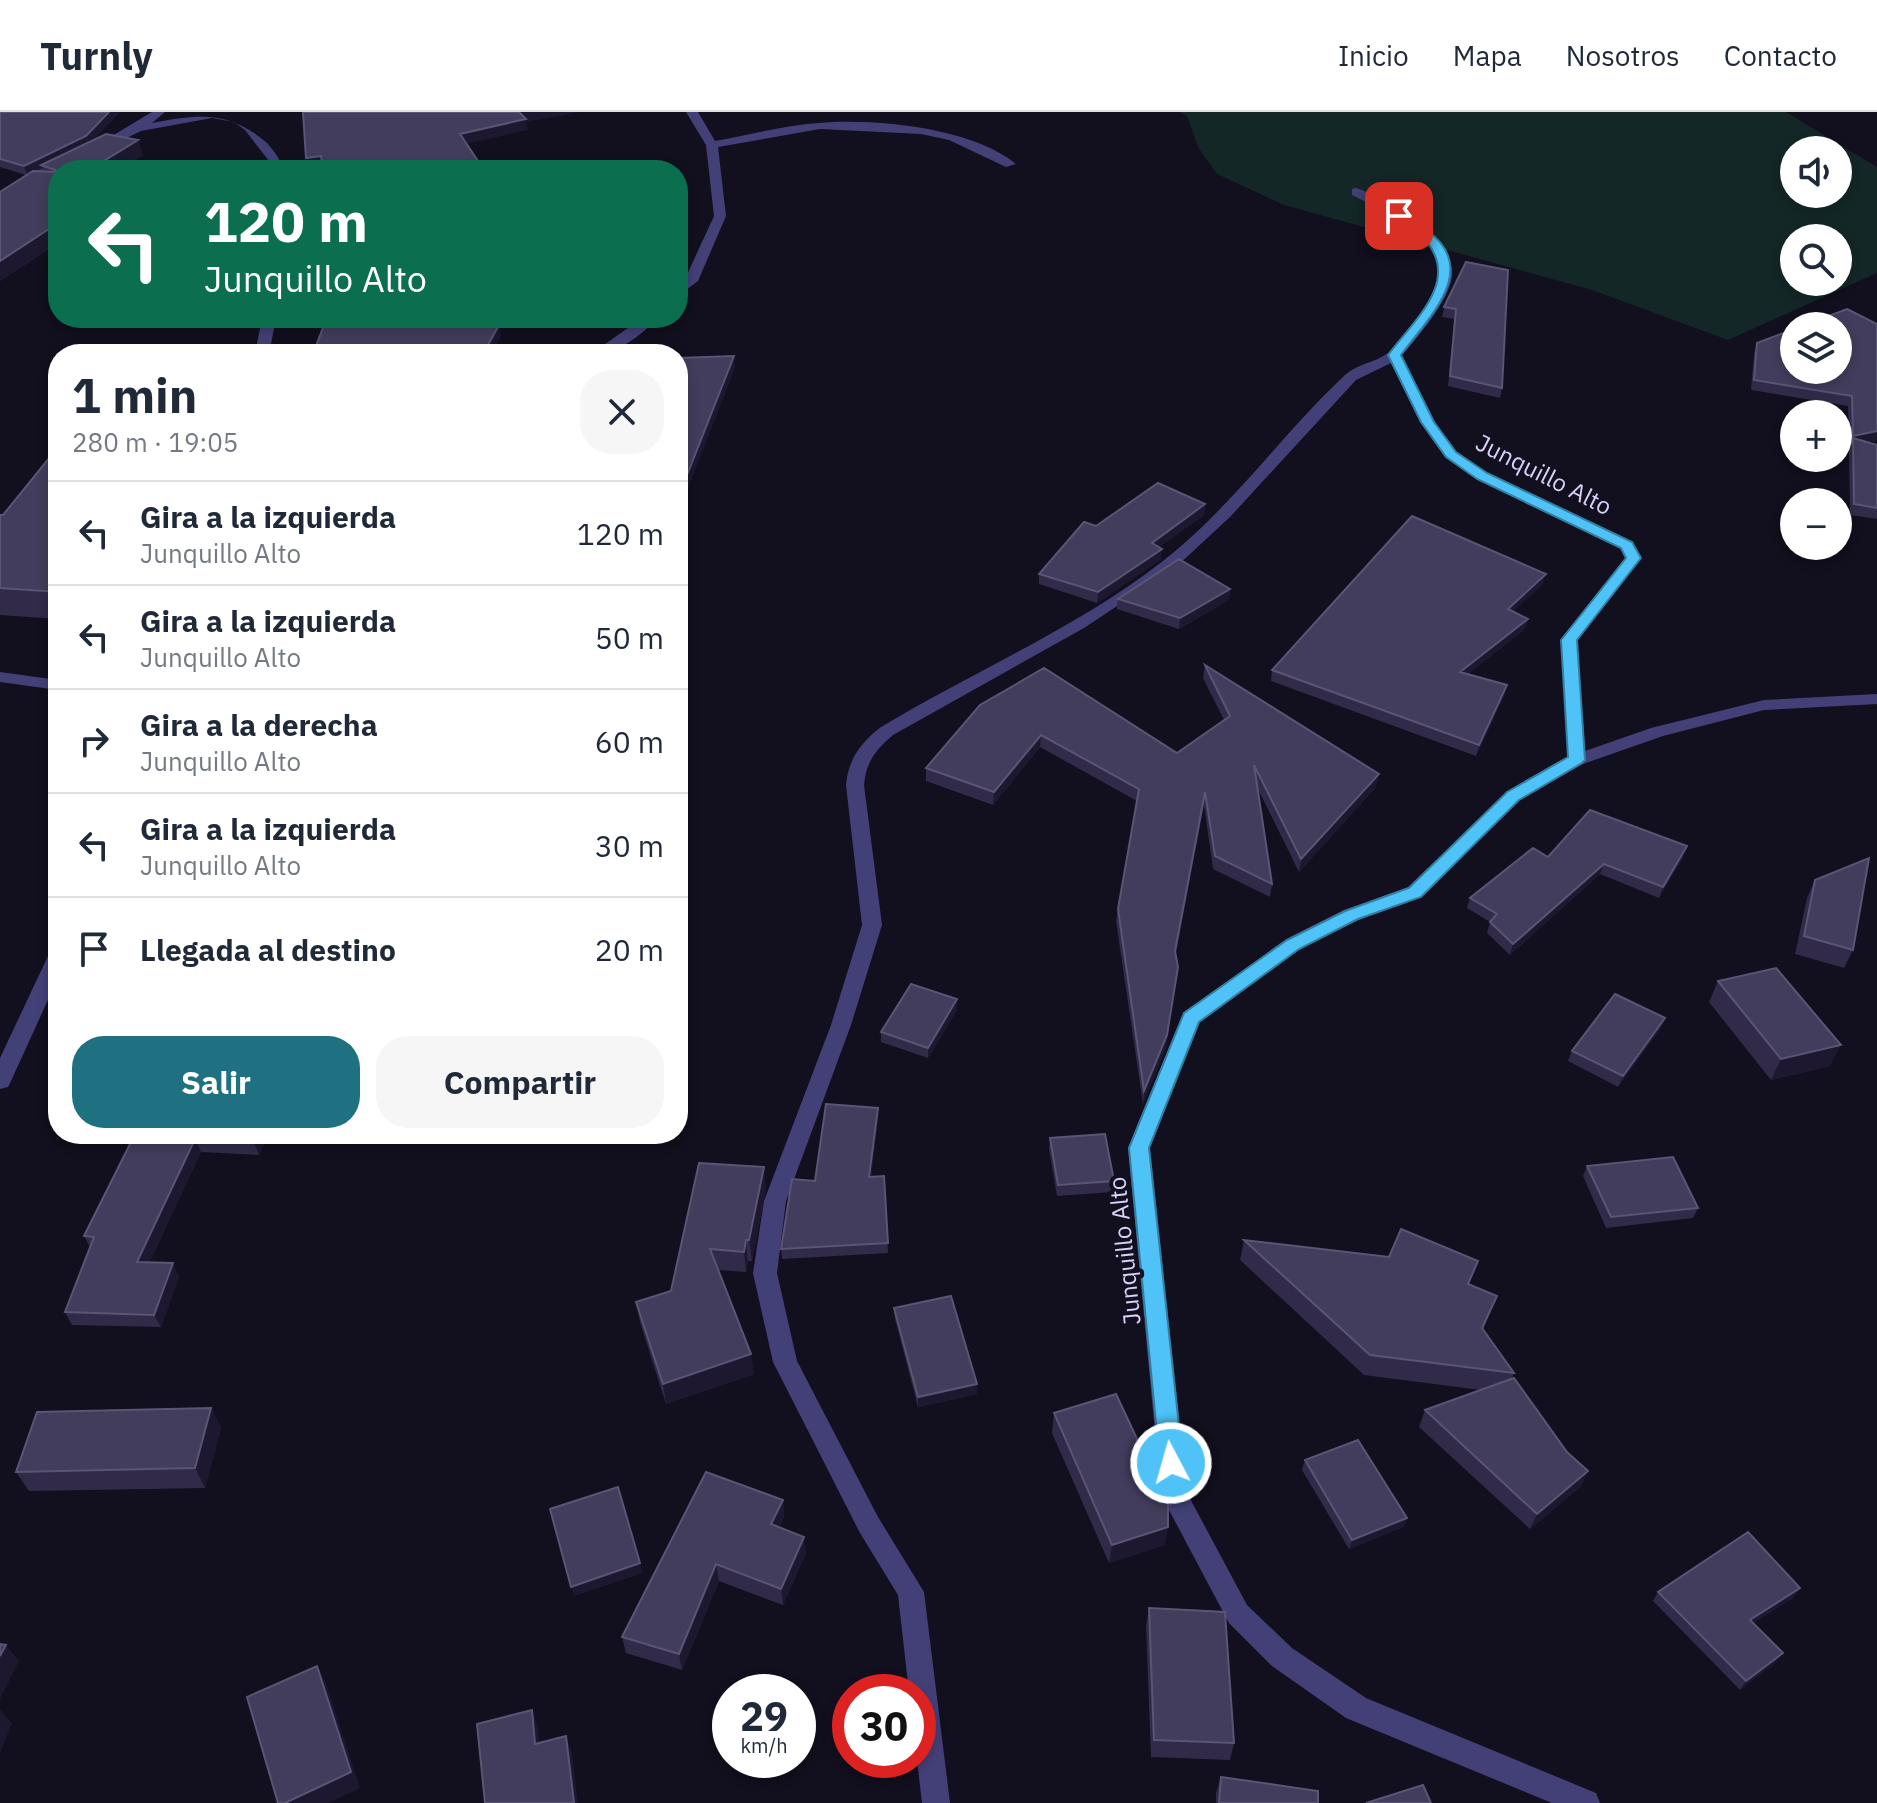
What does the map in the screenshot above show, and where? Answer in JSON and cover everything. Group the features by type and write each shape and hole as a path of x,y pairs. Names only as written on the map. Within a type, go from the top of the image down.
{"street":[{"path":"83,156 138,128 159,112"},
{"path":"688,284 720,216 712,145 692,112"},
{"path":"138,128 212,115 239,115 274,160"},
{"path":"712,145 820,126 921,130 953,138 1010,164"},
{"path":"936,1803 911,1592 869,1525 785,1362 765,1273 775,1201 841,1025 872,925 855,785 856,767 868,748 887,731 1140,586 1184,551 1235,503 1354,374 1394,355 1441,292 1446,275 1442,260 1430,239 1399,216 1356,192"},
{"path":"615,344 639,328"},
{"name":"Junquillo Alto","path":"1394,355 1427,422 1451,455 1482,476 1627,545 1633,558 1569,640 1577,760 1513,796 1415,892 1351,915 1293,944 1191,1018 1139,1148 1174,1495 1238,1614 1282,1657 1356,1708 1586,1803"},
{"path":"0,677 48,684"},
{"path":"1577,760 1657,732 1764,705 1877,699"},
{"path":"0,1081 48,978"}],"green space":[{"path":"1179,112 1786,112 1826,136 1780,136 1780,208 1852,208 1852,152 1877,167 1877,273 1852,284 1852,224 1780,224 1780,296 1826,296 1790,312 1780,312 1780,317 1728,340 1592,290 1284,205 1217,174 1199,149 1187,116"}],"building":[{"path":"0,112 109,112 86,136 24,166 0,159"},
{"path":"303,112 519,112 526,119 460,134 477,160 306,158"},
{"path":"106,134 138,140 105,160 51,160"},
{"path":"33,171 48,172 48,230 0,261 0,192"},
{"path":"1466,262 1508,270 1502,388 1450,376 1456,309 1444,307"},
{"path":"1847,309 1877,324 1877,431 1853,436 1852,396 1754,380 1757,343 1780,334 1780,384 1852,384 1852,312 1839,312"},
{"path":"323,328 497,328 489,344 317,344"},
{"path":"734,356 688,473 688,358"},
{"path":"1853,438 1877,445 1877,508 1854,504"},
{"path":"48,459 48,591 0,588 0,515"},
{"path":"1158,483 1205,504 1152,543 1162,549 1098,592 1039,574 1084,522 1096,526"},
{"path":"1412,516 1546,574 1508,609 1528,619 1460,672 1507,685 1479,745 1272,670"},
{"path":"1179,559 1230,589 1180,618 1118,599"},
{"path":"1205,665 1379,774 1301,859 1254,765 1272,884 1215,856 1205,792 1175,951 1178,967 1167,1035 1144,1091 1118,909 1139,789 1041,735 994,792 926,768 980,705 1044,668 1177,753 1230,716"},
{"path":"1590,810 1687,846 1663,887 1604,864 1513,944 1490,922 1497,914 1470,898 1533,848 1548,857"},
{"path":"1869,858 1853,950 1804,936 1815,880"},
{"path":"1776,968 1841,1045 1781,1059 1718,981"},
{"path":"911,984 957,999 928,1048 881,1032"},
{"path":"1615,994 1665,1018 1623,1076 1572,1051"},
{"path":"826,1104 878,1108 869,1177 884,1176 888,1243 781,1249 792,1179 815,1181"},
{"path":"1105,1134 1114,1181 1058,1185 1050,1138"},
{"path":"130,1144 193,1144 137,1262 173,1263 154,1315 65,1312 94,1237 84,1236"},
{"path":"1673,1157 1698,1208 1611,1217 1587,1166"},
{"path":"699,1163 764,1167 744,1252 710,1249 751,1354 663,1384 636,1302 671,1291"},
{"path":"1401,1229 1478,1261 1468,1284 1497,1296 1482,1328 1514,1373 1370,1355 1244,1240 1389,1257"},
{"path":"951,1296 977,1384 918,1397 894,1308"},
{"path":"1514,1378 1567,1452 1588,1471 1537,1514 1425,1410"},
{"path":"1116,1394 1168,1505 1168,1527 1112,1545 1054,1413"},
{"path":"211,1408 195,1468 16,1472 37,1412"},
{"path":"1358,1440 1407,1518 1352,1540 1305,1460"},
{"path":"706,1472 783,1500 771,1524 804,1537 781,1589 716,1564 679,1654 622,1637"},
{"path":"618,1487 640,1563 571,1587 550,1509"},
{"path":"1748,1532 1800,1588 1750,1620 1783,1653 1746,1681 1658,1592"},
{"path":"1149,1608 1225,1612 1234,1743 1154,1740"},
{"path":"317,1666 351,1772 285,1803 278,1803 247,1697"},
{"path":"532,1710 535,1744 566,1736 574,1803 485,1803 477,1724"},
{"path":"1221,1777 1318,1791 1318,1803 1219,1803"},
{"path":"1423,1785 1431,1803 1366,1803"}],"route":[{"path":"1171,1463 1139,1148 1191,1018 1293,944 1351,915 1415,892 1513,796 1577,760 1569,640 1633,558 1627,545 1482,476 1451,455 1427,422 1394,355 1441,292 1446,275 1442,260 1430,239 1399,216"}]}
